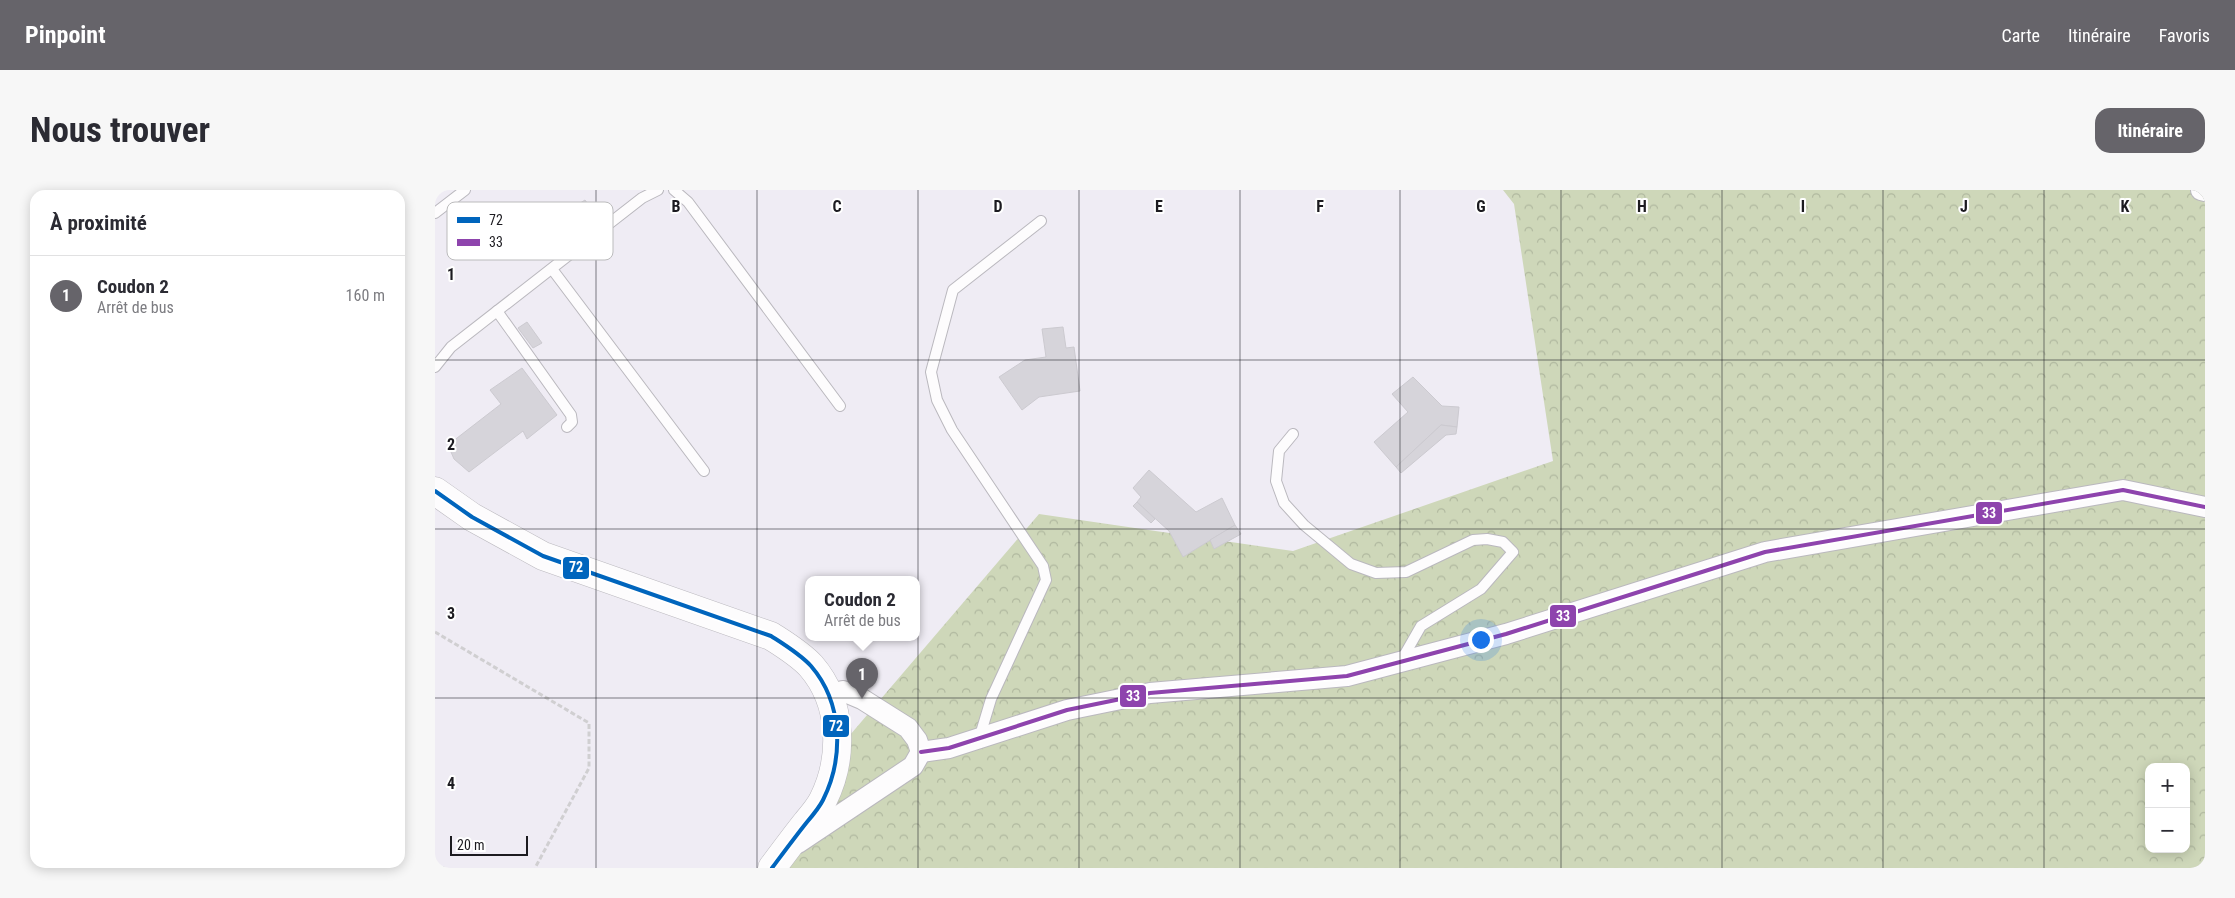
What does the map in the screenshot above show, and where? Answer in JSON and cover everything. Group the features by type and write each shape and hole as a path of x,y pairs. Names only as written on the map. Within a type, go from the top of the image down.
{"street":[{"path":"2201,190 2205,191"},
{"path":"921,752 949,748 1067,710 1150,693 1347,676 1506,634 1765,552 2123,490 2205,507"},
{"path":"435,491 472,517 543,556 771,636 793,650 811,667 828,694 834,713 837,734 837,756 832,778 822,802 778,860"},
{"path":"778,860 913,766 921,752 917,740 908,728 862,699 843,691 828,694"}],"lane":[{"path":"449,202 465,190"},
{"path":"613,216 639,194 658,190"},
{"path":"674,190 688,202 840,406"},
{"path":"435,213 447,204"},
{"path":"979,738 991,699 1046,580 1043,566 952,430 937,400 931,372 953,290 1041,221"},
{"path":"435,368 451,347 562,260"},
{"path":"551,269 704,471"},
{"path":"497,311 571,415 572,422 567,427"},
{"path":"1293,434 1279,452 1276,481 1284,503 1304,525 1351,564 1377,573 1406,572 1473,540 1487,539 1503,542 1513,552 1481,589 1421,626 1400,662"}],"path":[{"path":"435,632 589,723 589,768 535,868"},
{"path":"435,866 444,868"}],"green space":[{"path":"1503,190 2205,190 2205,868 769,868 850,735 1039,514 1293,551 1553,461 1514,204"}],"building":[{"path":"527,322 542,343 533,348 518,328"},
{"path":"1063,327 1066,348 1074,347 1080,391 1039,397 1022,410 999,377 1025,360 1046,357 1042,329"},
{"path":"522,368 557,415 527,439 523,431 469,472 454,459 448,445 501,404 490,390"},
{"path":"1413,377 1442,406 1459,407 1457,427 1441,425 1396,467 1374,442 1408,412 1392,394"},
{"path":"1441,425 1457,427 1456,434 1446,435 1401,473 1396,467"},
{"path":"1149,470 1196,512 1222,498 1235,525 1183,557 1169,531 1137,502 1141,497 1133,488"},
{"path":"1137,502 1155,519 1151,523 1133,506"},
{"path":"1235,525 1241,534 1214,549 1210,540"}],"transit line":[{"name":"33","path":"921,752 949,748 1067,710 1150,693 1347,676 1506,634 1765,552 2123,490 2205,507"},
{"name":"72","path":"435,491 472,517 543,556 771,636 811,666 822,681 834,714 837,731 834,767 830,784 820,806 772,868"}],"place":[{"name":"Coudon 2","path":"862,699"}]}
